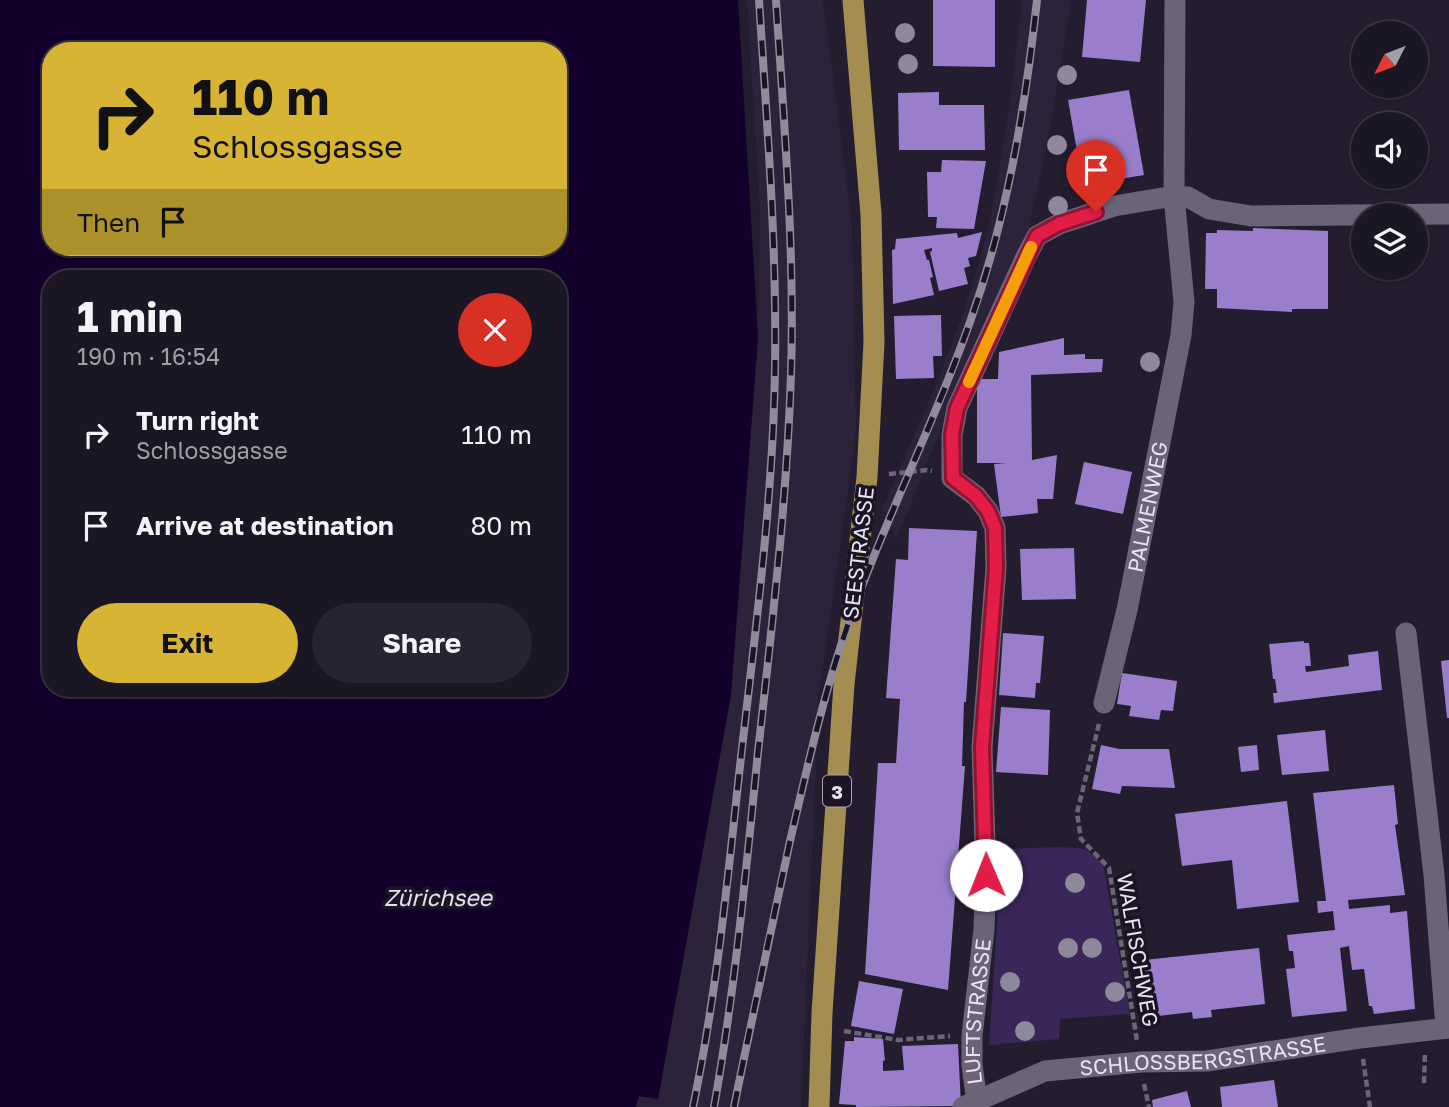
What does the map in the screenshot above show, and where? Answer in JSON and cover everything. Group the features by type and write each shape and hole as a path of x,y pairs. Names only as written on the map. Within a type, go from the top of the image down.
{"main road":[{"name":"SEESTRASSE","path":"819,1107 844,684 867,477 874,342 871,214 853,0"}],"street":[{"name":"PALMENWEG","path":"1104,703 1127,610 1181,335 1184,302 1174,196 1175,0"},
{"path":"953,478 952,435 957,408 1037,236 1059,224 1114,206 1174,196 1188,197 1209,209 1251,216 1449,214"},
{"name":"LUFTSTRASSE","path":"953,478 976,496 988,511 995,528 996,568 982,747 986,875 984,929 972,1036 970,1104"},
{"path":"1406,633 1434,875 1448,1028"},
{"name":"SCHLOSSBERGSTRASSE","path":"970,1104 1045,1071 1141,1062 1207,1061 1448,1028"}],"path":[{"path":"867,477 927,470 953,478"},
{"name":"WALFISCHWEG","path":"1104,703 1077,813 1081,839 1109,868 1141,1062"},
{"path":"822,1028 898,1041 953,1036"},
{"path":"1360,1038 1370,1107"},
{"path":"1144,1086 1149,1107"}],"shaded area":[{"path":"747,0 823,0 852,226 856,433 819,694 801,1107 636,1107 638,1096 658,1098 731,695 758,338 760,207"},
{"path":"1022,0 1071,0 1048,139 1028,231 952,402 896,540 882,509 932,395 963,314 981,256 1009,112"},
{"path":"1002,849 1086,849 1103,864 1130,1014 1060,1019 1059,1039 989,1045"}],"water":[{"name":"Zürichsee","path":"0,0 738,0 758,338 731,695 658,1099 639,1096 636,1107 0,1107"}],"building":[{"path":"933,0 995,0 995,67 933,66"},
{"path":"1087,0 1146,0 1140,62 1082,57"},
{"path":"1129,90 1144,175 1083,185 1068,100"},
{"path":"939,92 939,105 984,105 985,150 899,150 898,93"},
{"path":"942,160 986,161 974,229 936,228 937,217 928,217 927,172 941,172"},
{"path":"1253,228 1328,231 1328,309 1292,309 1292,312 1217,308 1217,289 1205,289 1206,233 1217,233 1217,230 1253,231"},
{"path":"982,232 976,256 968,258 970,266 964,268 968,284 939,291 930,252 932,248 924,250 933,277 930,278 934,295 893,304 892,250 895,249 896,239 957,233 958,238"},
{"path":"941,315 942,356 933,356 934,378 896,379 894,316"},
{"path":"1064,338 1064,355 1085,354 1085,359 1103,359 1102,372 1031,375 1032,460 1057,455 1053,499 1037,499 1038,513 1001,517 994,464 1007,463 977,463 977,379 998,379 999,352"},
{"path":"1084,462 1132,472 1123,514 1075,504"},
{"path":"909,528 977,531 964,702 962,766 965,766 948,990 865,974 878,763 896,763 900,699 886,698 896,559 908,560"},
{"path":"1074,548 1076,599 1022,600 1020,549"},
{"path":"1003,633 1044,636 1040,683 1036,683 1035,698 999,695"},
{"path":"1304,641 1309,643 1311,666 1305,666 1306,672 1349,666 1348,655 1378,651 1382,690 1274,703 1273,693 1277,693 1269,644"},
{"path":"1449,660 1449,718 1447,718 1441,661"},
{"path":"1122,673 1177,681 1173,711 1161,710 1159,720 1129,716 1131,706 1117,704"},
{"path":"1001,707 1050,710 1048,775 996,772"},
{"path":"1325,730 1329,771 1282,775 1277,735"},
{"path":"1101,745 1119,749 1169,749 1175,788 1122,786 1120,794 1092,789"},
{"path":"1257,745 1259,770 1241,772 1238,747"},
{"path":"1394,785 1398,824 1395,825 1405,895 1348,900 1349,909 1390,905 1390,913 1407,911 1415,1009 1374,1014 1372,1006 1369,1006 1364,969 1352,970 1349,946 1340,948 1347,1011 1292,1017 1286,969 1295,968 1287,935 1335,930 1333,911 1318,913 1317,901 1326,901 1313,793"},
{"path":"1287,801 1299,902 1237,909 1232,860 1182,866 1175,814"},
{"path":"1259,948 1265,1004 1211,1010 1212,1017 1193,1019 1192,1012 1150,1017 1144,960"},
{"path":"859,981 903,989 894,1034 851,1026"},
{"path":"854,1037 883,1039 883,1071 904,1070 902,1046 958,1044 961,1106 856,1107 839,1104 845,1041 854,1041"},
{"path":"1274,1080 1278,1107 1222,1107 1220,1087"},
{"path":"1187,1091 1191,1107 1153,1107 1152,1100"}],"railway":[{"path":"693,1107 708,1024 725,900 771,470 775,369 774,276 759,0"},
{"path":"714,1107 744,886 778,563 789,421 792,327 790,233 776,0"},
{"path":"734,1107 790,841 835,664 857,599 955,362 994,243 1013,163 1037,0"}],"slow traffic":[{"path":"969,382 1031,247"}],"route":[{"path":"986,875 982,747 996,568 995,528 988,511 976,496 953,478 952,435 957,408 1037,236 1059,224 1096,212"}]}
